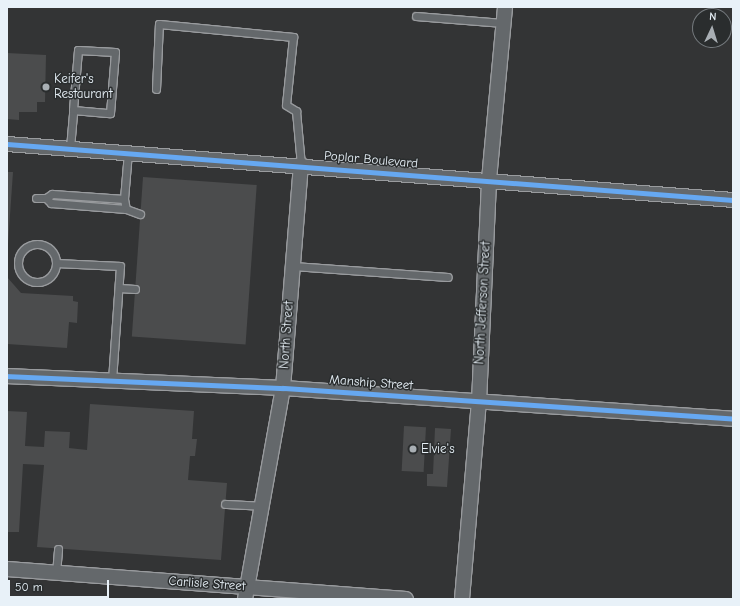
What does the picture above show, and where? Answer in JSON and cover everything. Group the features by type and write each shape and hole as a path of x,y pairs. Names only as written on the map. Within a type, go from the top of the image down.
{"street":[{"name":"North Jefferson Street","path":"462,599 478,402 489,180 505,7"},
{"name":"Poplar Boulevard","path":"7,144 301,165 733,200"},
{"name":"North Street","path":"246,593 283,388 301,165"},
{"name":"Manship Street","path":"7,376 283,388 733,419"},
{"name":"Carlisle Street","path":"7,570 56,573 246,593 406,599"}],"lane":[{"path":"416,16 503,23"},
{"path":"156,89 159,24 293,38 286,105 296,111 301,165"},
{"path":"70,148 73,110 78,50 115,52 110,113 73,110"},
{"path":"126,209 124,199 128,152"},
{"path":"36,198 46,198 52,194 124,199"},
{"path":"46,198 51,203 126,209 140,214"},
{"path":"34,244 41,244 52,250 56,262 48,278 37,282 21,274 18,262 22,250 34,244"},
{"path":"56,262 120,266 112,381"},
{"path":"293,266 448,277"},
{"path":"119,288 134,289"},
{"path":"225,504 262,506"},
{"path":"56,573 58,549"}],"building":[{"path":"7,53 46,55 45,102 37,102 37,112 19,112 19,120 7,119"},
{"path":"7,172 13,172 8,244 7,244"},
{"path":"143,177 257,185 246,345 132,337"},
{"path":"7,277 21,293 73,296 73,301 78,302 77,323 69,322 67,348 7,344"},
{"path":"90,404 194,411 192,439 197,439 195,456 190,456 188,480 227,483 221,560 37,547 44,465 23,464 19,532 7,532 7,411 27,412 25,446 44,447 45,431 70,432 69,448 87,450"},
{"name":"Elvie's","path":"404,426 426,427 424,472 402,471"},
{"path":"435,428 451,429 447,487 427,486 427,474 433,474"}],"cycle path":[{"path":"7,144 733,200"},
{"path":"7,376 283,388 733,419"}],"place":[{"name":"Keifer's Restaurant","path":"46,87"},
{"name":"Elvie's","path":"413,449"}]}
